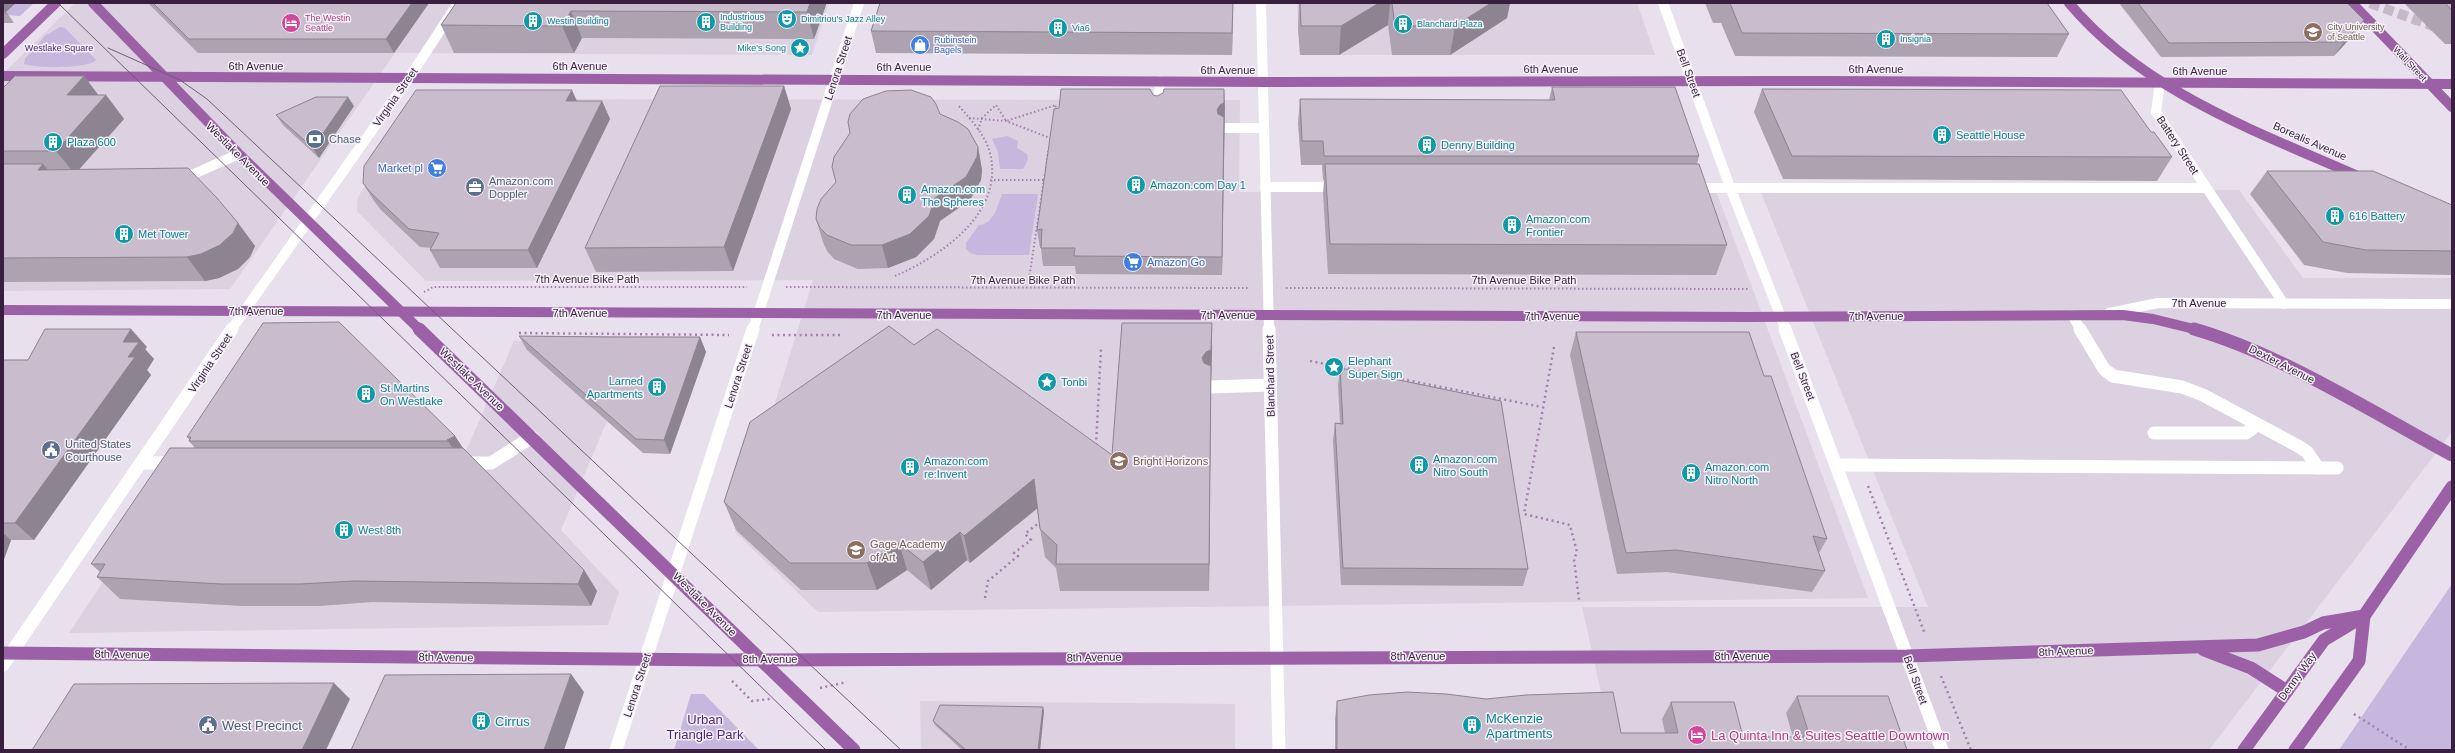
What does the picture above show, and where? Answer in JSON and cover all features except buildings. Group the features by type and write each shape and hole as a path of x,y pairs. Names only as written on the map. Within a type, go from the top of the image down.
{"main road":[{"path":"3,54 56,3"},
{"name":"Westlake Avenue","path":"93,3 239,154 307,221 674,573 854,750"},
{"path":"2069,3 2087,25 2110,47 2160,83"},
{"name":"Wall Street","path":"2352,3 2452,107"},
{"name":"6th Avenue","path":"3,76 1261,82 1693,81 2452,84"},
{"name":"Borealis Avenue","path":"2160,83 2208,108 2371,182"},
{"name":"7th Avenue","path":"3,310 1781,317 2098,315"},
{"name":"Dexter Avenue","path":"2098,315 2123,315 2163,320 2232,340 2286,365 2452,455"},
{"name":"Denny Way","path":"2244,750 2324,640 2364,616 2452,487"},
{"path":"2185,647 2258,645 2304,632 2323,623 2364,616"},
{"name":"Denny Way","path":"2295,750 2359,661 2364,616"},
{"path":"2185,647 2211,652 2238,662 2287,691"},
{"name":"8th Avenue","path":"7,653 646,659 1907,656 2185,647"}],"street":[{"name":"Virginia Street","path":"3,665 7,653 142,463 307,221 408,78 458,3"},
{"name":"Lenora Street","path":"616,750 859,3"},
{"name":"Blanchard Street","path":"1261,3 1261,82 1270,315 1270,385 1279,750"},
{"name":"Bell Street","path":"1663,3 1693,81 1730,188 1781,317 1942,750"},
{"path":"1158,107 1160,81"},
{"name":"Battery Street","path":"2160,83 2156,112 2205,188 2284,304"},
{"path":"1224,128 1263,128"},
{"path":"168,180 184,180 239,154"},
{"path":"1265,187 1348,187"},
{"path":"1682,188 2205,188"},
{"name":"7th Avenue","path":"2098,315 2158,303 2452,304"},
{"path":"2072,315 2104,369 2113,376 2182,388 2202,396 2307,452 2318,468"},
{"path":"1211,387 1270,385"},
{"path":"2154,433 2246,433 2253,428 2255,423"},
{"path":"452,463 490,463 532,437"},
{"path":"142,463 186,463"},
{"path":"1836,464 2337,468"}],"path":[{"path":"895,276 932,258 949,246 981,206 992,171 990,153 983,137 958,105"},
{"path":"978,130 982,118 996,105 1006,121"},
{"path":"1006,121 1056,105 1054,118"},
{"path":"969,118 1006,121 1050,138"},
{"path":"1029,280 1051,132"},
{"path":"1046,164 1051,164"},
{"path":"990,180 1044,180"},
{"path":"1035,243 1040,243"},
{"name":"7th Avenue Bike Path","path":"421,293 433,287 444,286 753,287"},
{"name":"7th Avenue Bike Path","path":"799,287 1247,288"},
{"name":"7th Avenue Bike Path","path":"1290,288 1752,289"},
{"path":"1554,347 1542,407 1524,514 1570,525 1577,552 1574,559 1579,600"},
{"path":"1095,453 1100,348"},
{"path":"1310,361 1542,407"},
{"path":"985,598 988,581 1018,556 1014,553 1031,540 1025,534 1048,516"},
{"path":"1947,690 1971,750"},
{"path":"2354,714 2410,750"}],"shaded area":[{"path":"75,3 829,3 812,55 395,53 230,289 3,291 3,74"},
{"path":"1297,3 1637,3 1655,55 1300,55"},
{"path":"419,99 1240,100 1239,192 1716,191 1868,598 818,612 735,532 813,280 426,281 357,211 358,197"},
{"path":"1760,190 2239,190 2303,278 2452,278 2452,432 2209,750 1614,750 1582,607 1928,607"},
{"path":"266,338 463,458 514,341 640,343 561,530 619,592 608,625 69,633"},
{"path":"920,701 1235,704 1235,750 921,750"}],"green space":[{"path":"16,3 34,3 20,16 7,15 6,12"},
{"name":"Westlake Square","path":"60,27 65,28 96,60 83,65 62,67 24,64 25,59 45,36"},
{"path":"1007,136 1018,141 1017,148 1027,154 1028,160 1023,169 1000,169 998,152 992,139"},
{"path":"1002,194 1038,194 1029,255 978,255 970,253 966,249 966,243 979,225 988,222 994,214"},
{"path":"2452,584 2452,750 2339,750"},
{"name":"Urban Triangle Park","path":"691,694 704,694 759,750 674,750"}],"tunnel":[{"path":"2370,3 2452,33"}],"tram line":[{"path":"58,3 826,750"},
{"path":"108,48 180,80 207,99 901,750"}],"place":[{"name":"Dimitriou's Jazz Alley","path":"787,19"},
{"name":"Westin Building","path":"533,21"},
{"name":"Industrious Building","path":"706,22"},
{"name":"The Westin Seattle","path":"291,23"},
{"name":"Blanchard Plaza","path":"1403,24"},
{"name":"Via6","path":"1058,28"},
{"name":"City University of Seattle","path":"2313,32"},
{"name":"Insignia","path":"1886,39"},
{"name":"Rubinstein Bagels","path":"920,45"},
{"name":"Mike's Song","path":"800,48"},
{"name":"Seattle House","path":"1942,135"},
{"name":"Chase","path":"315,139"},
{"name":"Plaza 600","path":"53,142"},
{"name":"Denny Building","path":"1427,145"},
{"name":"Market pl","path":"437,168"},
{"name":"Amazon.com Day 1","path":"1136,185"},
{"name":"Amazon.com Doppler","path":"475,187"},
{"name":"Amazon.com The Spheres","path":"907,195"},
{"name":"616 Battery","path":"2335,216"},
{"name":"Amazon.com Frontier","path":"1512,225"},
{"name":"Met Tower","path":"124,234"},
{"name":"Amazon Go","path":"1133,262"},
{"name":"Elephant Super Sign","path":"1334,367"},
{"name":"Tonbi","path":"1047,382"},
{"name":"Larned Apartments","path":"657,387"},
{"name":"St Martins On Westlake","path":"366,394"},
{"name":"United States Courthouse","path":"51,450"},
{"name":"Bright Horizons","path":"1119,461"},
{"name":"Amazon.com Nitro South","path":"1419,465"},
{"name":"Amazon.com re:Invent","path":"910,467"},
{"name":"Amazon.com Nitro North","path":"1691,473"},
{"name":"West 8th","path":"344,530"},
{"name":"Gage Academy of Art","path":"856,550"},
{"name":"Cirrus","path":"481,721"},
{"name":"West Precinct","path":"208,725"},
{"name":"McKenzie Apartments","path":"1472,725"},
{"name":"La Quinta Inn & Suites Seattle Downtown","path":"1697,735"}]}
